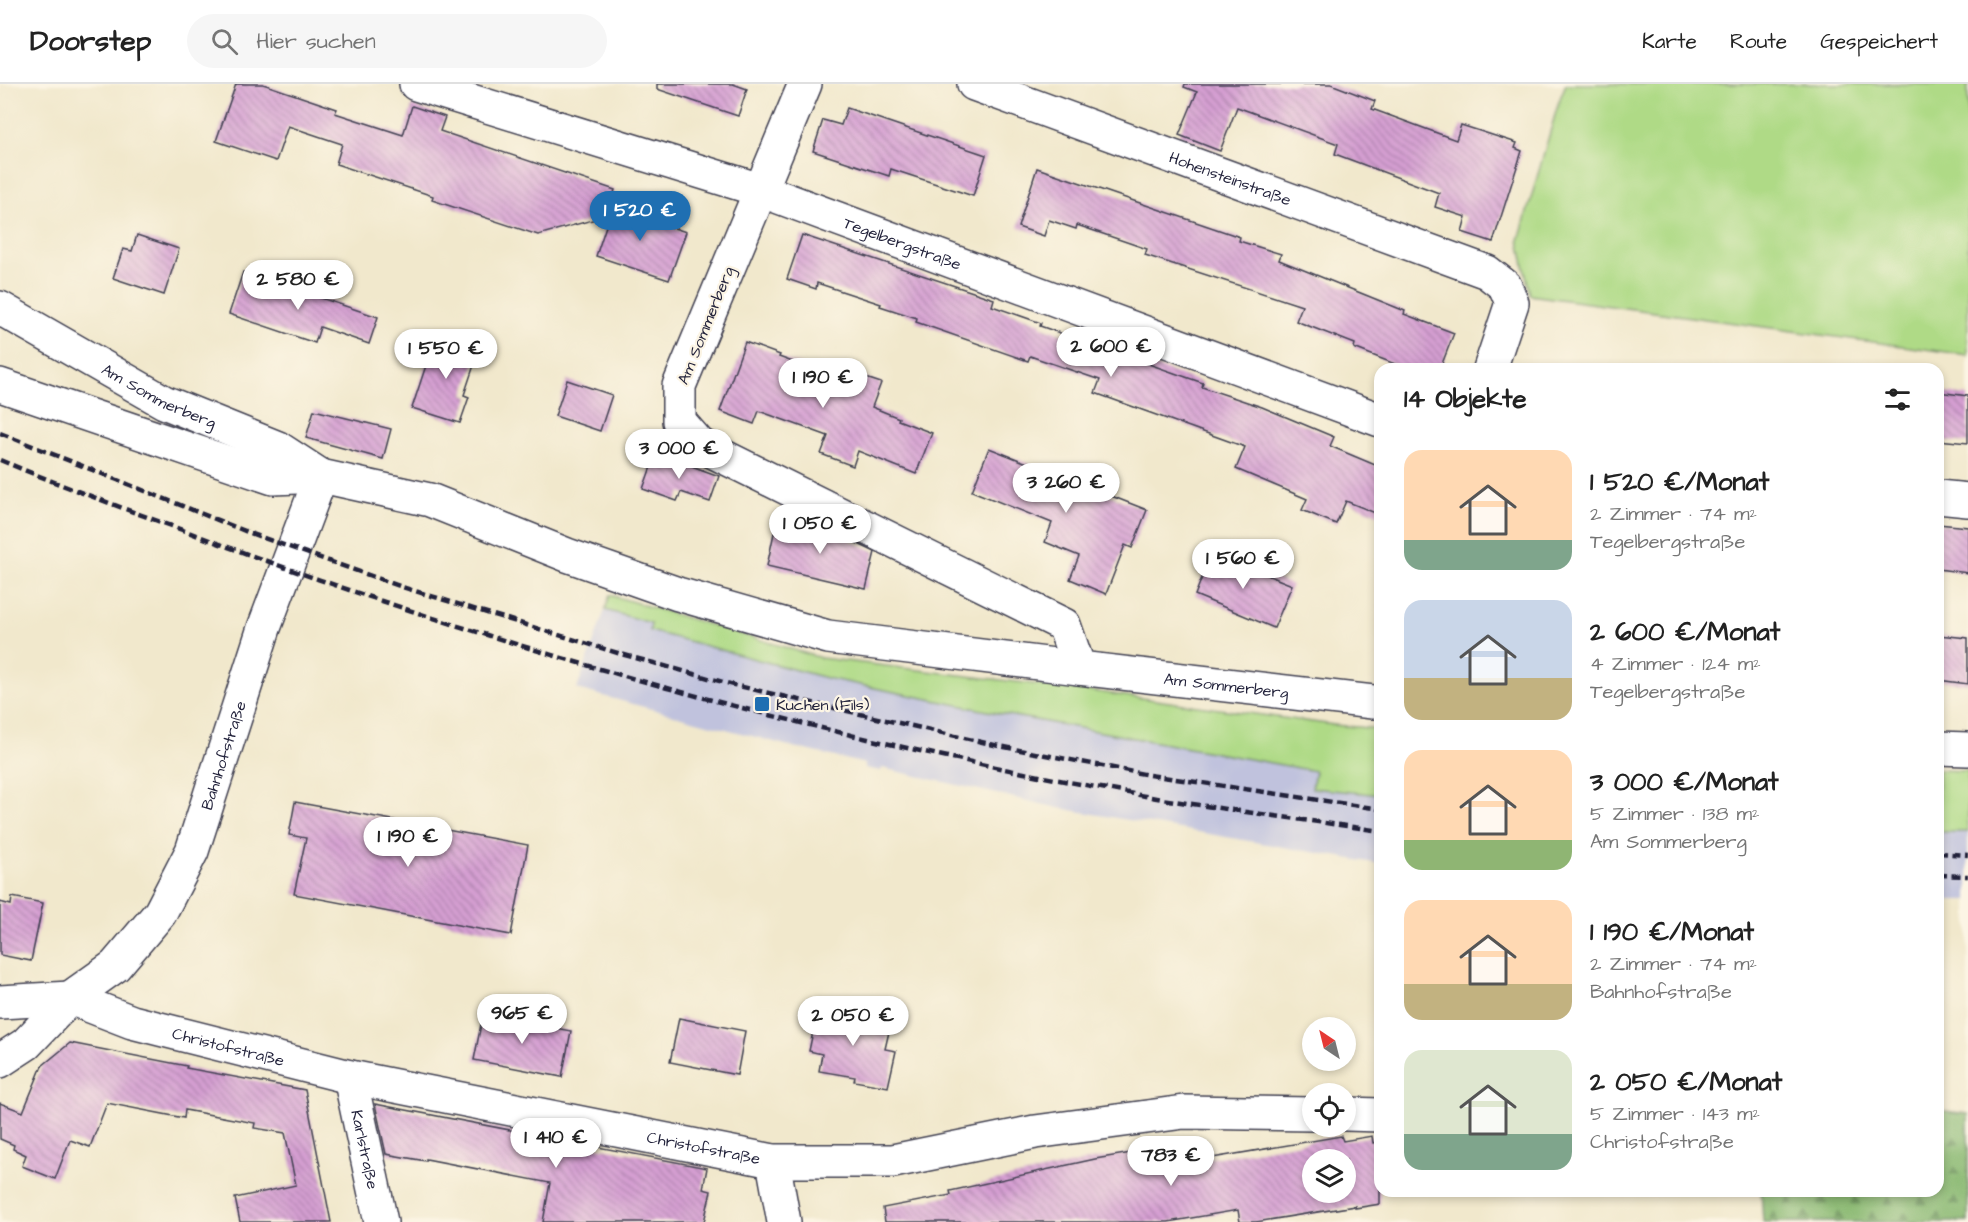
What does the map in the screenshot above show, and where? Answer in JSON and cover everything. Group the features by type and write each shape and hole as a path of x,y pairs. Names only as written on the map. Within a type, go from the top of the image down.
{"street":[{"name":"Tegelbergstraße","path":"416,84 760,190 1374,418"},
{"name":"Am Sommerberg","path":"805,84 679,386 679,421 700,445 1064,625 1079,668"},
{"name":"Hohensteinstraße","path":"974,84 1487,272 1505,286 1512,303 1492,363"},
{"name":"Am Sommerberg","path":"0,308 164,402 278,448 321,476"},
{"name":"Am Sommerberg","path":"0,385 273,478 321,476 430,500 567,555 678,594 828,637 1079,668 1374,696"},
{"name":"Bahnhofstraße","path":"0,1061 26,1044 70,998 115,966 160,913 192,851 264,628 321,476"},
{"path":"1944,498 1968,500"},
{"path":"1944,748 1968,749"},
{"path":"0,1002 70,998"},
{"name":"Christofstraße","path":"70,998 132,1022 350,1077 773,1161 893,1161 1035,1132 1184,1112 1302,1114"},
{"name":"Karlstraße","path":"350,1077 381,1222"},
{"path":"1356,1114 1374,1115"},
{"path":"773,1161 784,1222"}],"shaded area":[{"path":"605,610 652,623 650,630 997,713 1315,771 1312,788 1374,794 1374,863 1059,808 882,768 881,771 865,768 865,764 577,689"},
{"path":"1944,832 1968,832 1968,900 1944,900"}],"green space":[{"path":"1566,84 1968,84 1968,355 1530,295 1519,240"},
{"path":"610,595 821,658 1374,728 1374,794 1312,788 1315,771 997,713 826,678 650,631 651,623 605,610"},
{"path":"1944,770 1968,771 1968,832 1944,832"},
{"path":"1944,1111 1968,1114 1968,1222 1763,1222 1761,1197 1944,1197"}],"building":[{"path":"236,84 263,84 337,109 335,113 403,135 412,106 445,117 440,131 615,190 607,216 538,235 432,200 433,196 336,164 342,144 288,126 276,161 216,141"},
{"path":"657,84 733,84 747,89 738,116 657,89"},
{"path":"1185,84 1331,84 1375,101 1372,109 1456,140 1461,125 1517,143 1515,148 1522,151 1493,242 1462,232 1466,217 1435,207 1439,193 1335,154 1338,144 1237,107 1220,151 1179,135 1197,92 1184,87"},
{"path":"847,108 986,155 973,196 891,169 889,176 813,151 823,120 841,125"},
{"path":"1037,168 1240,237 1239,241 1281,254 1279,260 1454,333 1442,363 1393,363 1354,348 1355,344 1296,321 1302,306 1145,255 1147,249 1077,225 1076,229 1049,220 1044,236 1018,227"},
{"path":"614,202 649,213 647,219 686,232 669,280 596,256"},
{"path":"137,235 179,249 164,295 113,278 123,249 132,251"},
{"path":"802,235 994,299 992,306 1041,323 1040,326 1203,383 1202,387 1262,407 1334,437 1330,446 1374,464 1374,513 1346,501 1336,524 1302,510 1307,499 1236,469 1245,447 1095,393 1100,380 1030,356 1028,361 916,322 917,318 880,306 881,304 817,283 816,289 787,279"},
{"path":"243,272 378,317 369,344 320,327 315,343 229,314"},
{"path":"436,335 479,350 464,395 469,397 460,423 412,408"},
{"path":"745,342 850,383 854,374 881,383 872,407 932,433 916,474 858,451 853,466 821,454 828,436 759,411 754,424 720,411"},
{"path":"567,380 612,395 600,431 555,416"},
{"path":"1944,393 1968,396 1968,443 1944,441"},
{"path":"314,410 391,429 383,459 306,438"},
{"path":"989,448 1147,510 1132,548 1125,545 1106,594 1070,579 1079,556 1045,542 1052,523 972,491"},
{"path":"656,453 719,476 710,502 681,492 677,501 643,489"},
{"path":"777,519 835,533 875,552 866,589 767,566"},
{"path":"1944,525 1968,527 1968,573 1944,570"},
{"path":"1212,553 1292,585 1274,628 1195,595"},
{"path":"1944,636 1968,638 1968,684 1944,681"},
{"path":"295,802 528,845 511,935 294,894 306,838 289,835"},
{"path":"12,897 43,903 31,961 0,955 0,902 11,905"},
{"path":"818,1008 891,1023 885,1049 896,1051 888,1087 854,1081 855,1077 819,1071 822,1054 809,1051"},
{"path":"483,1014 571,1031 562,1077 474,1060"},
{"path":"679,1018 745,1031 737,1075 670,1062"},
{"path":"70,1043 305,1090 331,1222 240,1222 235,1198 296,1185 285,1133 254,1128 255,1123 185,1110 184,1118 107,1103 90,1147 70,1140 55,1179 22,1166 26,1155 13,1149 14,1145 0,1139 0,1103 23,1112 42,1066"},
{"path":"375,1104 707,1168 703,1189 711,1191 704,1222 543,1222 550,1183 426,1159 426,1161 386,1154"},
{"path":"1372,1136 1374,1197 1380,1197 1380,1204 1256,1222 1240,1222 1238,1210 1168,1222 885,1222 883,1208 951,1195 950,1191 1095,1159 1192,1143 1195,1161 1335,1137 1341,1137 1343,1141"}],"railway":[{"path":"0,433 250,533 402,587 621,654 734,685 999,746 1149,775 1374,808"},
{"path":"0,460 305,575 541,652 660,686 781,718 1023,773 1174,801 1374,830"},
{"path":"1944,853 1968,855"},
{"path":"1944,875 1968,876"}],"place":[{"name":"Kuchen (Fils)","path":"762,704"}]}
